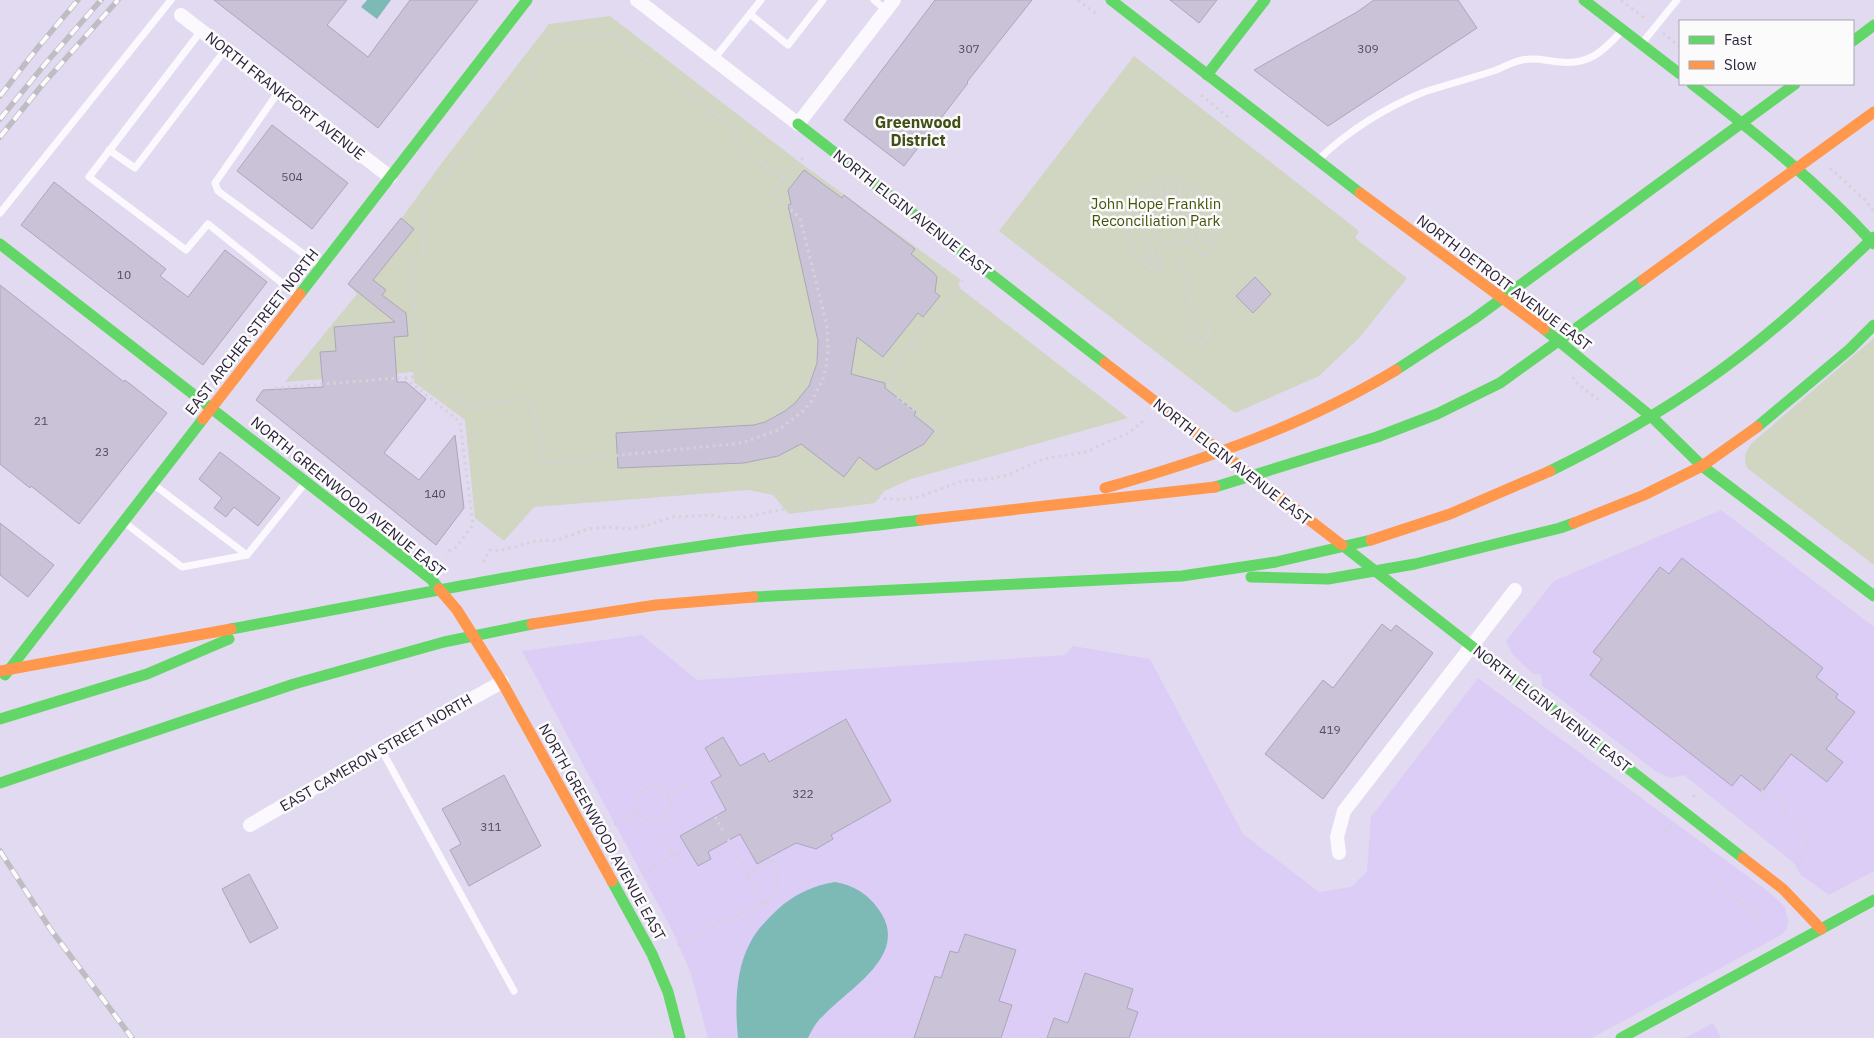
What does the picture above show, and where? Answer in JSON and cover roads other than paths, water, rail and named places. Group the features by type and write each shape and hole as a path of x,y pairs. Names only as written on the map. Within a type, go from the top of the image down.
{"main road":[{"name":"EAST ARCHER STREET NORTH","path":"0,682 527,0"},
{"name":"NORTH DETROIT AVENUE EAST","path":"1111,0 1412,233 1461,266 1560,341 1682,442 1702,466 1874,596"},
{"path":"1207,75 1265,0"},
{"path":"1584,0 1679,73"},
{"path":"1854,40 1874,25"},
{"path":"1693,85 1798,167 1852,218 1874,244"},
{"path":"909,522 1029,504 1095,490 1186,463 1253,440 1323,408 1383,378 1440,343 1794,85"},
{"path":"0,671 512,577 711,545 1216,487 1377,437 1445,410 1500,383 1874,112"},
{"name":"NORTH ELGIN AVENUE EAST","path":"798,124 1189,429 1395,585 1782,889 1821,929"},
{"path":"0,783 297,682 411,649 533,622 634,608 729,599 1056,583 1192,574 1283,561 1386,536 1490,498 1609,442 1690,391 1753,346 1833,276 1874,237"},
{"name":"NORTH GREENWOOD AVENUE EAST","path":"0,244 432,580 457,610 502,682 652,954 668,992 680,1038"},
{"path":"1192,574 1328,579 1416,564 1560,528 1644,495 1702,466 1768,419 1805,389 1874,325"},
{"path":"0,719 147,674 268,622"},
{"path":"1622,1038 1874,900"}],"street":[{"name":"NORTH ELGIN AVENUE EAST","path":"637,0 798,124"},
{"path":"798,124 890,5"},
{"name":"NORTH FRANKFORT AVENUE","path":"181,15 390,177"},
{"path":"1339,853 1337,836 1344,811 1515,590"},
{"name":"EAST CAMERON STREET NORTH","path":"250,825 380,749 502,682"}],"lane":[{"path":"0,213 171,0"},
{"path":"714,59 761,0"},
{"path":"750,14 788,44 823,0"},
{"path":"874,0 890,5"},
{"path":"1641,44 1677,0"},
{"path":"1318,160 1337,142 1394,106 1424,92 1496,70 1521,60 1538,58 1560,62 1579,62 1593,58 1623,30"},
{"path":"201,31 89,177 186,250 208,224 298,296"},
{"path":"109,150 135,168 225,50"},
{"path":"279,91 215,182 218,191 321,267"},
{"path":"124,522 182,567 247,555 307,482"},
{"path":"153,484 247,555"},
{"path":"380,749 514,991"}],"railway":[{"path":"0,96 78,0"},
{"path":"0,119 101,0"},
{"path":"0,137 43,84 118,0"},
{"path":"0,851 51,930 132,1038"}],"district":[{"name":"Greenwood District","path":"918,131"}],"park label":[{"name":"John Hope Franklin Reconciliation Park","path":"1156,212"}]}
